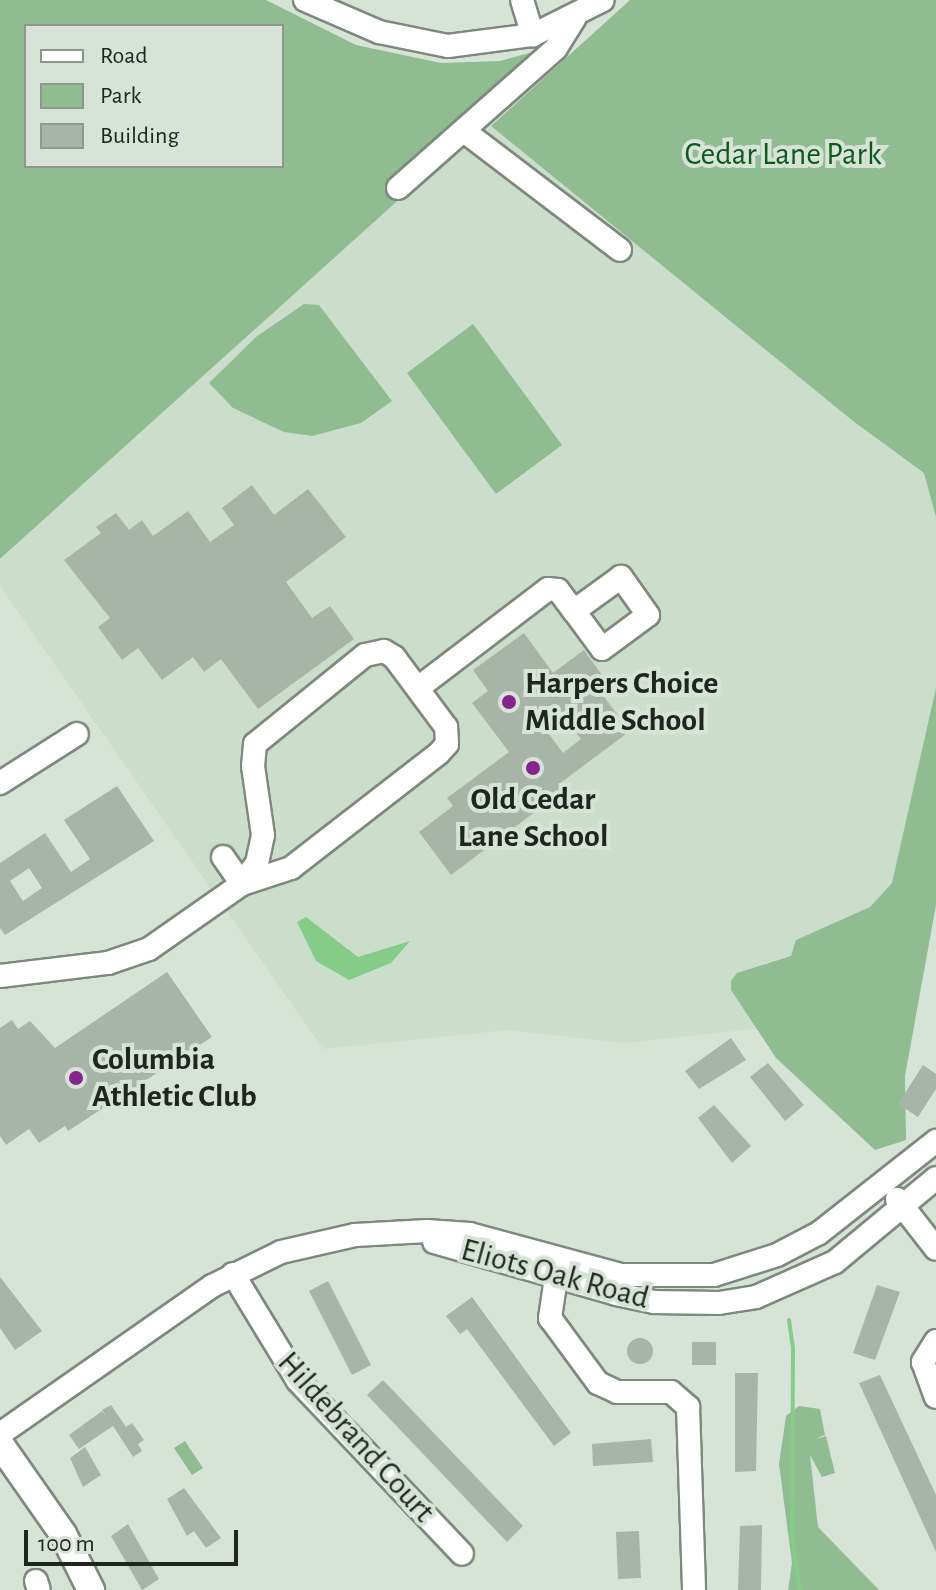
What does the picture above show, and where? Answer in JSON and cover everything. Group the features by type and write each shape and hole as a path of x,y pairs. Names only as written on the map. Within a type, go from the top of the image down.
{"main road":[{"path":"0,1444 63,1534 91,1590"}],"street":[{"path":"305,0 344,20 420,42 488,45 533,35 575,18 603,0"},
{"path":"522,0 533,35"},
{"path":"398,188 556,48 575,18"},
{"path":"464,131 620,250"},
{"path":"418,688 548,589 558,590 574,611"},
{"path":"0,976 130,958 242,884 291,868 439,753 447,744 446,727 394,657 375,650 261,735 253,766 261,853 242,884"},
{"path":"0,783 77,734"},
{"path":"223,857 242,884"},
{"name":"Eliots Oak Road","path":"0,1434 233,1274 305,1244 377,1234 426,1240 557,1268 621,1275 714,1275 799,1245 884,1184 936,1141"},
{"name":"Eliots Oak Road","path":"557,1268 654,1302 756,1297 835,1262 905,1209 936,1178"},
{"path":"884,1184 936,1249"},
{"path":"557,1268 550,1310 553,1325 598,1383 617,1392 671,1392 688,1407 694,1590"},
{"name":"Hildebrand Court","path":"233,1274 298,1381 462,1554"},
{"path":"936,1341 923,1362 936,1397"}],"shaded area":[{"name":"Harpers Choice Middle School","path":"485,122 936,461 936,818 928,864 774,1027 625,1043 508,1030 323,1049 0,586 0,560"},
{"path":"306,917 358,957 410,941 391,963 349,980 316,961 297,922"}],"green space":[{"path":"0,0 266,0 356,45 441,63 500,61 555,46 485,122 0,559"},
{"name":"Cedar Lane Park","path":"630,0 936,0 936,517 924,473 853,421 491,126"},
{"path":"304,304 319,305 392,401 361,423 312,436 284,432 233,408 209,383 256,337"},
{"path":"473,324 562,445 496,494 407,373"},
{"path":"936,688 936,905 905,1076 906,1140 875,1150 776,1058 731,990 731,981 737,973 791,956 796,940 870,907 892,883"},
{"path":"799,1406 820,1409 825,1435 815,1439 826,1436 835,1473 822,1477 810,1455 818,1527 879,1590 788,1590 792,1563 779,1464 786,1416"},
{"path":"185,1441 203,1468 192,1475 174,1448"}],"building":[{"path":"252,485 274,515 308,489 346,537 286,582 312,618 330,606 354,639 258,709 221,659 204,672 193,657 162,680 138,648 122,660 98,627 110,618 64,560 101,533 96,527 116,513 129,530 142,520 153,536 188,511 210,542 234,525 222,508"},
{"name":"Old Cedar Lane School","path":"524,633 553,673 584,650 607,682 598,689 630,731 559,784 563,791 451,875 419,832 453,806 447,798 509,752 472,703 488,691 473,670","holes":["563,715 581,739 563,753 545,729"]},
{"path":"117,786 154,841 5,935 0,928 0,863 45,833 71,872 90,859 64,820","holes":["29,868 42,888 23,901 10,881"]},
{"name":"Columbia Athletic Club","path":"167,972 212,1037 68,1131 65,1126 39,1143 29,1129 6,1145 0,1136 0,1028 12,1020 18,1029 30,1021 55,1048"},
{"path":"731,1038 746,1060 699,1089 685,1071"},
{"path":"768,1063 804,1105 785,1121 750,1077"},
{"path":"923,1065 936,1074 936,1089 918,1117 898,1104"},
{"path":"714,1105 751,1146 732,1163 698,1118"},
{"path":"0,1277 42,1331 15,1350 0,1328"},
{"path":"328,1281 371,1365 352,1375 309,1291"},
{"path":"877,1285 900,1292 875,1360 853,1353"},
{"path":"472,1297 571,1433 554,1446 467,1329 460,1334 446,1316"},
{"path":"640,1338 649,1342 653,1351 649,1360 640,1364 631,1360 627,1351 631,1342"},
{"path":"692,1342 716,1342 716,1365 692,1365"},
{"path":"735,1373 758,1373 756,1471 735,1472"},
{"path":"880,1375 936,1495 936,1552 859,1383"},
{"path":"383,1380 523,1526 507,1542 367,1395"},
{"path":"111,1405 126,1427 132,1423 144,1440 138,1444 142,1451 133,1457 113,1426 79,1449 69,1435 102,1411 107,1417 102,1410"},
{"path":"651,1439 653,1462 593,1466 592,1444"},
{"path":"85,1447 101,1475 83,1487 70,1458"},
{"path":"184,1488 221,1538 206,1548 194,1531 187,1536 167,1499"},
{"path":"128,1524 159,1579 142,1590 111,1536"},
{"path":"762,1525 761,1590 738,1590 740,1526"},
{"path":"639,1531 641,1578 618,1579 616,1532"}],"waterway":[{"path":"789,1320 793,1347 792,1537 800,1590"}],"place":[{"name":"Harpers Choice Middle School","path":"509,702"},
{"name":"Old Cedar Lane School","path":"533,768"},
{"name":"Columbia Athletic Club","path":"76,1078"}]}
